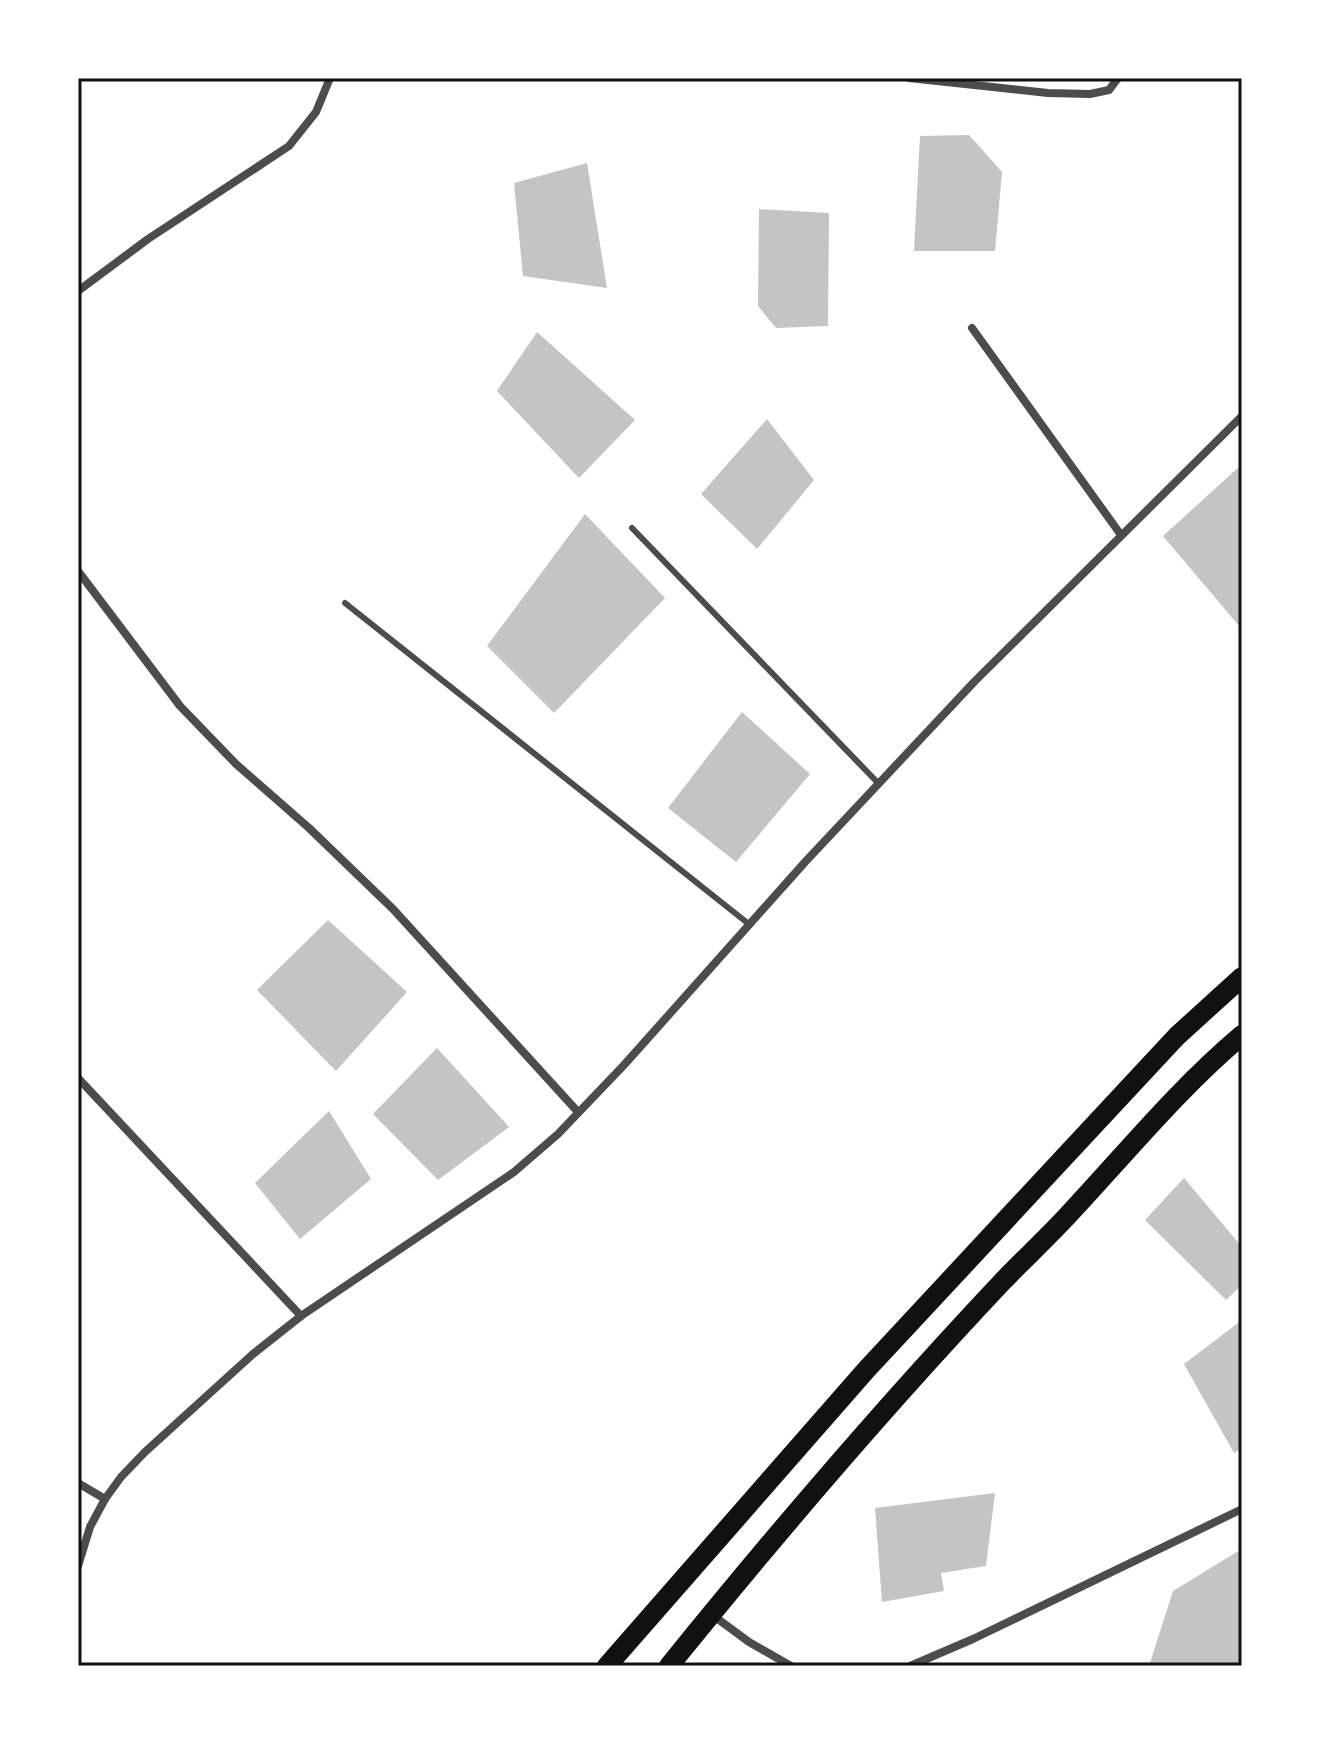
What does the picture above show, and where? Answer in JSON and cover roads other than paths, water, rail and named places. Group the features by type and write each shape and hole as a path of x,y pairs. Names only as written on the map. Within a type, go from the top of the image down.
{"main road":[{"path":"607,1666 867,1369 1177,1036 1242,977"},
{"path":"669,1666 803,1504 1001,1282 1070,1214 1139,1136 1219,1054 1242,1035"}],"street":[{"path":"78,291 148,239 289,146 316,112 330,78"},
{"path":"909,78 1048,93 1090,94 1109,90 1118,78"},
{"path":"972,328 1121,535"},
{"path":"78,1566 90,1527 105,1499 145,1452 253,1354 301,1316 514,1172 558,1134 975,681 1242,416"},
{"path":"78,571 180,706 236,764 309,828 393,909 578,1112"},
{"path":"78,1078 301,1316"},
{"path":"78,1483 105,1499"},
{"path":"910,1666 973,1639 1242,1509"},
{"path":"711,1614 749,1642 791,1666"}],"lane":[{"path":"632,528 879,784"},
{"path":"345,603 750,925"}]}
